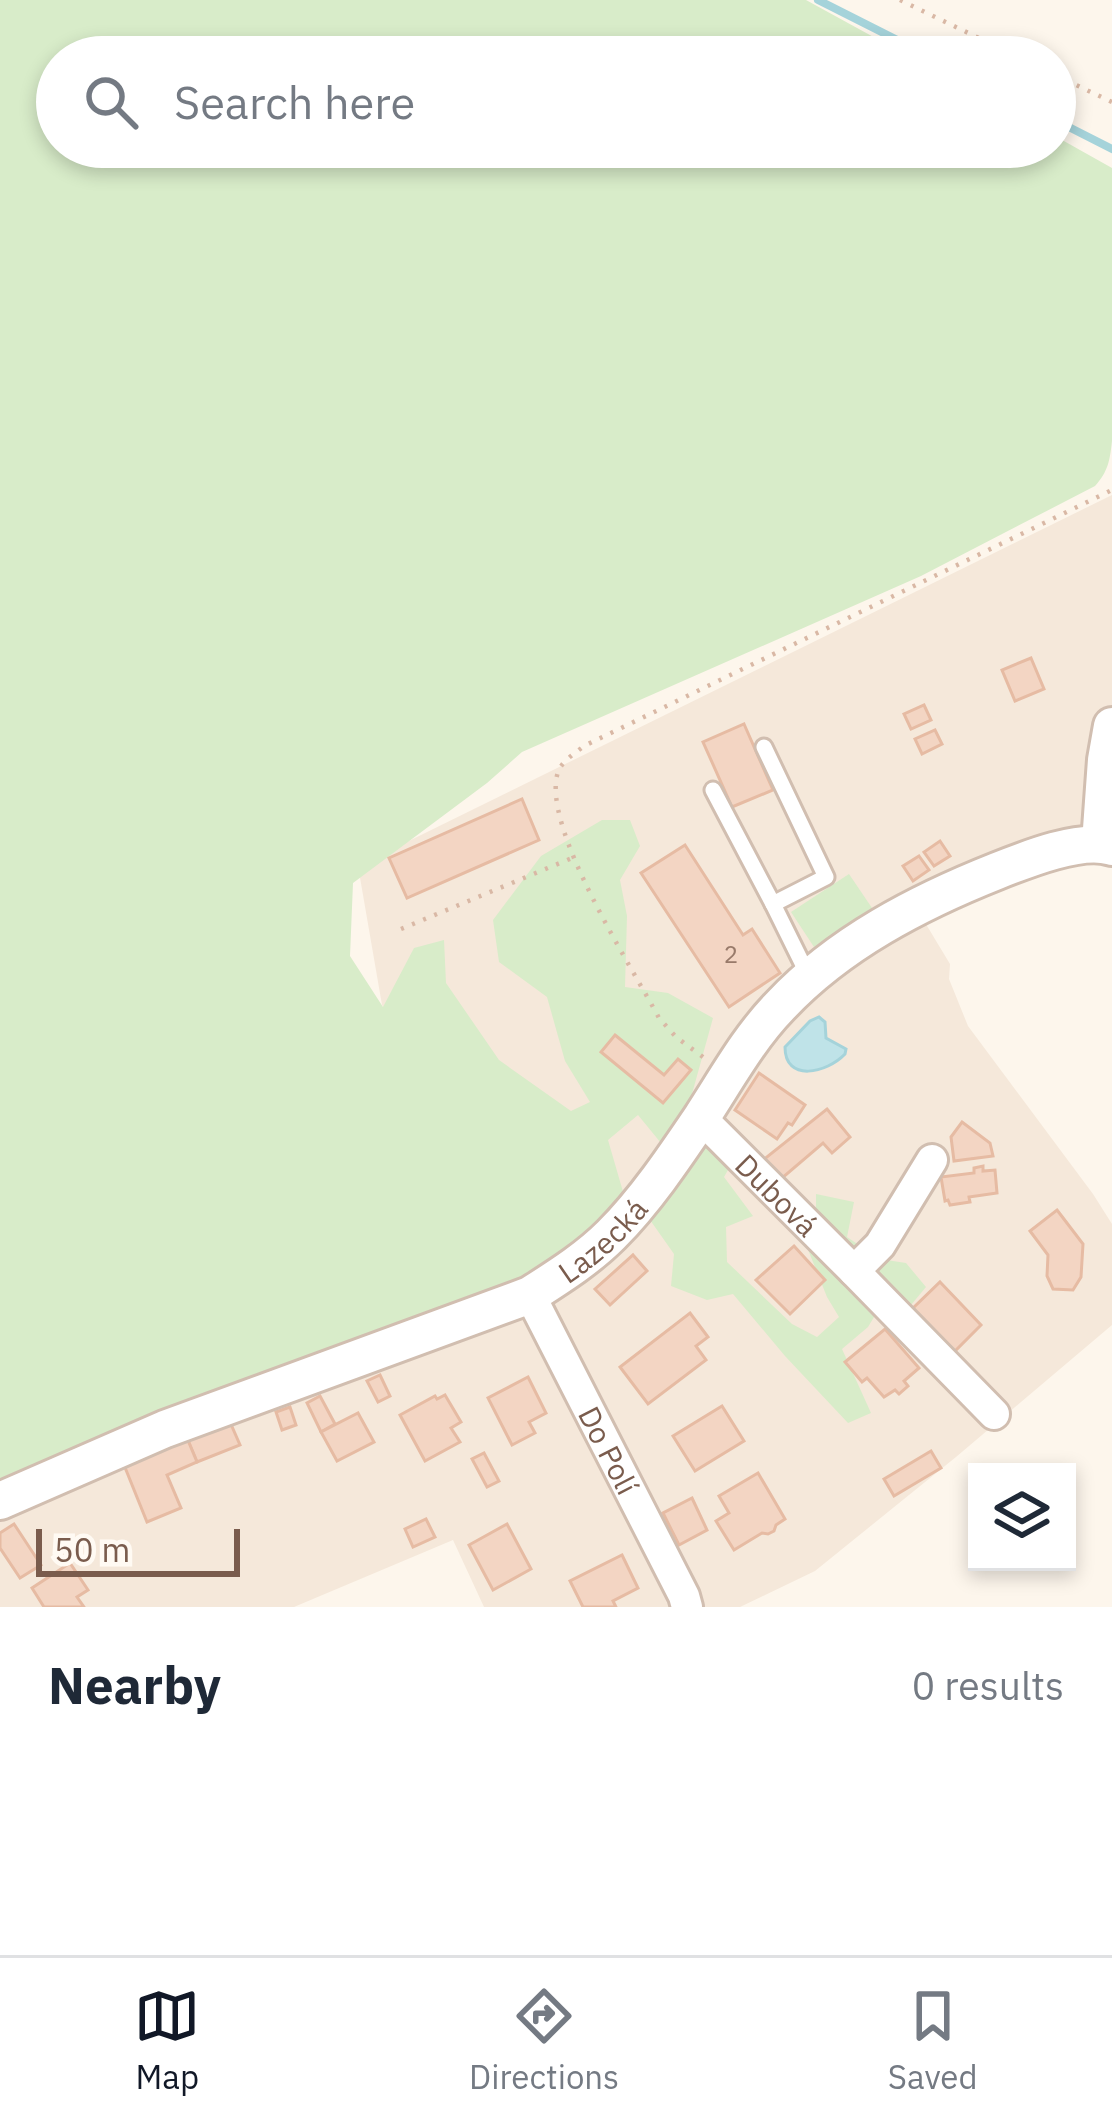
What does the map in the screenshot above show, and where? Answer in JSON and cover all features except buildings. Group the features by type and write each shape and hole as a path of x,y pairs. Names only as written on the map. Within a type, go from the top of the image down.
{"street":[{"path":"1106,845 1106,760 1112,726"},
{"name":"Lazecká","path":"0,1501 165,1429 530,1295 573,1267 637,1206 753,1038 809,977 937,895 1035,856 1106,845"},
{"name":"Dubová","path":"701,1118 994,1414"},
{"path":"854,1271 880,1245 932,1160"},
{"name":"Do Polí","path":"530,1295 687,1607"}],"lane":[{"path":"764,747 826,877 773,904"},
{"path":"713,790 809,977"}],"path":[{"path":"900,0 975,36"},
{"path":"1076,85 1112,102"},
{"path":"401,929 572,858"}],"shaded area":[{"path":"1112,495 1112,768 1099,844 918,911 950,964 949,979 968,1026 1112,1224 1112,1325 815,1571 740,1607 484,1607 453,1540 294,1607 0,1607 0,1508 424,1071 382,1005 358,866"}],"green space":[{"path":"0,0 806,0 872,36 36,36 36,168 1076,168 1076,148 1112,168 1112,441 1108,465 1095,486 921,576 522,752 353,883 350,956 383,1007 414,948 444,940 446,983 499,1060 571,1111 590,1102 565,1061 547,997 499,962 493,920 541,856 602,820 630,820 640,846 620,880 627,916 625,987 668,993 713,1018 687,1112 740,1149 724,1177 753,1216 726,1227 727,1262 792,1324 817,1337 839,1317 807,1247 816,1222 816,1194 854,1202 847,1237 880,1259 906,1263 926,1287 906,1311 888,1294 868,1327 842,1349 871,1413 848,1423 733,1294 707,1300 671,1286 674,1254 643,1210 679,1165 638,1115 608,1140 626,1202 552,1268 0,1492"},
{"path":"849,874 872,908 814,947 791,912"}],"water":[{"path":"819,1017 825,1022 826,1038 846,1049 845,1054 818,1070 799,1070 787,1058 785,1047"}],"waterway":[{"path":"818,0 889,36"},
{"path":"1076,131 1112,149"}]}
